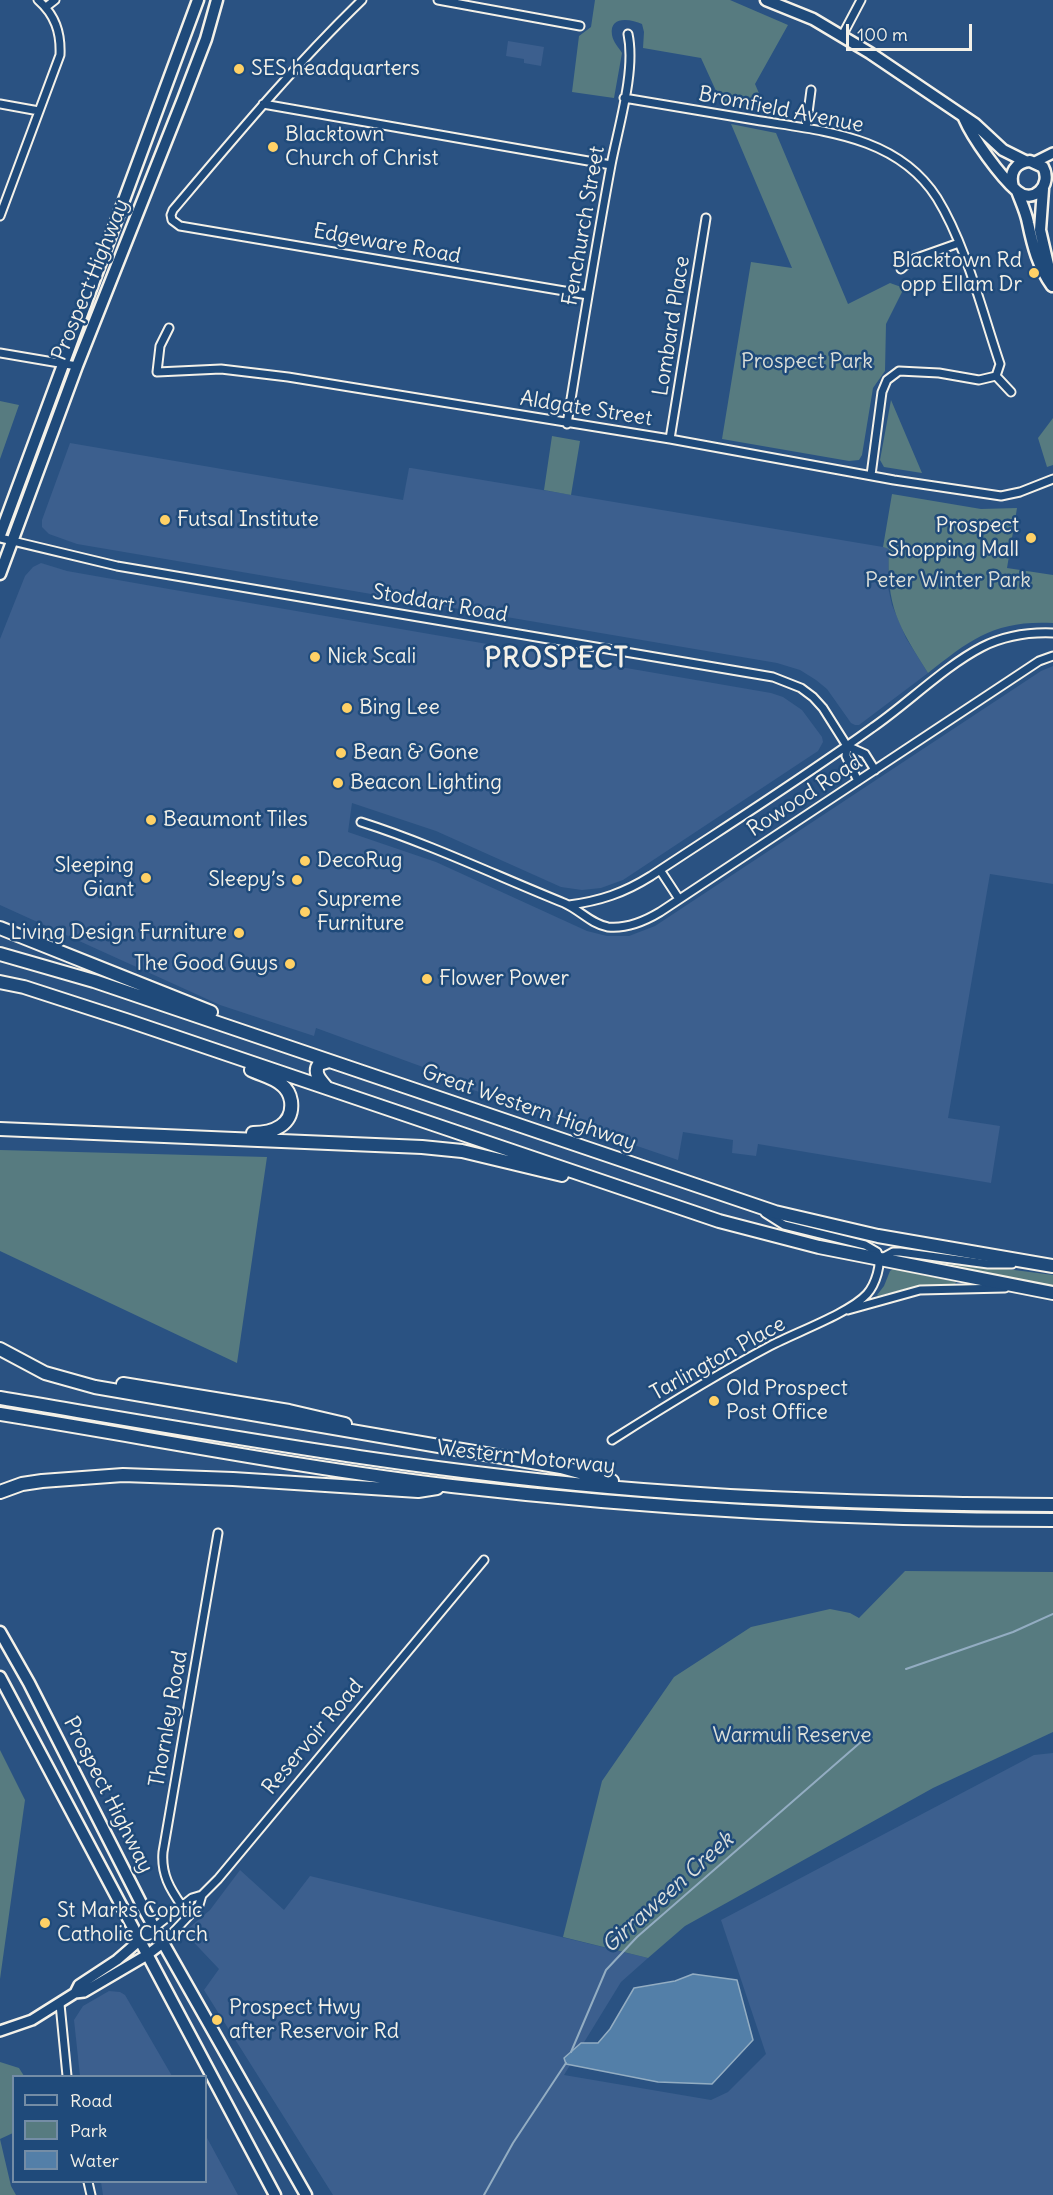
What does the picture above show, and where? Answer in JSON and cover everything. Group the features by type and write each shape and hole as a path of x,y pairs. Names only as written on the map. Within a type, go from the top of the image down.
{"highway":[{"path":"0,928 211,1012 274,1042"},
{"name":"Great Western Highway","path":"0,954 94,981 752,1205 823,1225 1048,1265"},
{"path":"0,982 24,987 742,1227 879,1260 1053,1293"},
{"path":"0,1124 258,1133 278,1129 285,1124 291,1108 288,1093 283,1085 272,1078 178,1038"},
{"path":"328,1088 317,1076 316,1070 319,1064 329,1061"},
{"path":"0,1129 352,1142 462,1150 638,1194"},
{"path":"0,1349 45,1373 95,1387 561,1467 643,1490"},
{"name":"Western Motorway","path":"0,1398 397,1463 643,1490 837,1501 1053,1505"},
{"name":"Western Motorway","path":"0,1414 450,1485 614,1502 736,1511 910,1518 1053,1520"},
{"path":"0,1492 22,1484 42,1481 123,1475 233,1479 418,1491 450,1485"}],"main road":[{"name":"Prospect Highway","path":"0,537 62,363 198,0"},
{"name":"Prospect Highway","path":"0,574 77,366 206,39 217,0"},
{"path":"766,0 813,19 842,36 975,124 1003,150 1043,167 1047,181 1040,230 1053,287"},
{"path":"964,118 968,128 1015,189 1028,196 1038,193 1047,181"},
{"path":"1030,161 1020,163 1013,171 1012,182 1028,222 1035,256 1041,270 1053,287"},
{"name":"Prospect Highway","path":"0,1632 29,1683 135,1891 306,2195"},
{"name":"Prospect Highway","path":"0,1677 275,2195"}],"street":[{"path":"0,216 60,55 61,41 57,24 46,7 38,0"},
{"path":"46,7 55,0"},
{"path":"263,104 362,0"},
{"path":"438,0 580,26"},
{"path":"842,36 861,0"},
{"name":"Fenchurch Street","path":"567,424 624,98 631,49 628,34"},
{"path":"806,128 811,90"},
{"name":"Bromfield Avenue","path":"624,98 829,132 872,144 902,161 927,184 959,243 1000,364 996,376"},
{"path":"0,104 39,111"},
{"path":"263,104 611,165"},
{"name":"Edgeware Road","path":"263,104 173,210 172,220 180,226 588,296"},
{"path":"1030,161 1053,153"},
{"name":"Lombard Place","path":"670,439 706,218"},
{"path":"901,269 911,260 959,243"},
{"name":"Aldgate Street","path":"169,328 160,346 157,372 221,369 288,377 1001,496 1020,492 1053,479"},
{"path":"0,353 77,366"},
{"path":"871,475 882,392 887,380 899,371 939,373 980,380 996,376 1011,392"},
{"name":"Stoddart Road","path":"0,537 13,542 129,568 773,677 801,688 813,697 823,708 847,746 865,754 875,770"},
{"name":"Rowood Road","path":"569,905 595,902 624,892 660,870 847,746 981,647 1015,635 1053,633"},
{"name":"Rowood Road","path":"361,822 408,837 569,905 598,924 618,927 638,924 1039,661 1053,656"},
{"name":"Stoddart Road","path":"847,746 846,756 858,781"},
{"path":"660,870 679,899"},
{"path":"752,1205 784,1225 869,1246 877,1252 879,1260 893,1252 900,1252 988,1263 1048,1265"},
{"name":"Tarlington Place","path":"612,1440 712,1376 843,1311 867,1294 875,1278 879,1260"},
{"name":"Tarlington Place","path":"843,1311 920,1290 1023,1288"},
{"name":"Thornley Road","path":"182,1906 166,1879 162,1860 218,1533"},
{"name":"Reservoir Road","path":"75,1993 84,1992 147,1955 164,1942 199,1905 202,1895 218,1879 484,1560"},
{"name":"Reservoir Road","path":"0,2031 32,2020 60,2004 75,1993 79,1985 117,1960 192,1898 202,1895"},
{"path":"60,2004 67,2075"}],"shaded area":[{"path":"508,41 544,47 541,66 524,63 524,59 506,56"},
{"path":"70,443 403,500 409,468 411,468 889,548 888,587 892,605 906,638 928,673 859,725 855,725 851,723 827,689 816,680 800,670 777,663 77,544 49,534 42,527 42,520"},
{"path":"41,563 67,571 771,693 783,697 802,710 822,737 823,742 818,751 623,880 601,888 582,890 561,887 436,831 352,803 348,832 436,862 587,931 607,936 629,936 655,926 1041,671 1053,666 1053,884 990,874 948,1118 1000,1126 991,1183 758,1144 756,1156 732,1153 733,1140 683,1132 678,1160 450,1082 453,1078 316,1028 314,1036 220,1005 0,905 0,639 25,576 33,567"},
{"path":"1053,1753 1053,2195 333,2195 204,1990 219,1969 184,1932 210,1910 240,1870 284,1910 310,1876 648,1958 621,1982 564,2075 711,2100 728,2092 766,2054 721,1920 1034,1755"},
{"path":"109,1991 125,1995 171,2075 80,2075 74,2020 83,2006"},
{"path":"207,2138 238,2195 103,2195 101,2183 207,2183"}],"green space":[{"path":"595,0 730,0 788,25 755,84 767,112 722,104 701,58 643,48 642,24 627,20 617,21 612,29 614,40 622,53 614,98 572,92 579,36 591,27"},
{"name":"Prospect Park","path":"731,124 776,133 848,304 890,283 904,288 886,324 885,371 873,388 862,455 859,460 849,461 722,439 751,262 792,268"},
{"path":"891,400 922,473 884,467 880,460"},
{"path":"0,401 19,405 0,459"},
{"path":"1053,418 1053,465 1047,467 1038,438"},
{"path":"552,436 580,441 571,495 544,490"},
{"name":"Peter Winter Park","path":"892,494 981,509 1017,508 1007,568 1053,575 1053,623 1015,625 985,634 971,641 928,673 902,628 892,601 889,549 883,547"},
{"path":"0,1150 267,1157 237,1363 0,1251"},
{"path":"922,1258 1053,1275 1053,1286 921,1261"},
{"path":"893,1269 956,1282 955,1284 909,1288 878,1296"},
{"name":"Warmuli Reserve","path":"905,1571 1053,1572 1053,1732 933,1788 685,1926 648,1958 563,1937 602,1781 674,1677 751,1627 830,1609 850,1613 859,1618"},
{"path":"0,1750 25,1800 0,1979"},
{"path":"0,2062 19,2068 23,2075 12,2075 12,2133 0,2139"},
{"path":"0,2139 11,2186 16,2195 0,2195"}],"water":[{"path":"693,1974 737,1980 753,2040 712,2084 658,2082 566,2064 564,2058 581,2043 598,2043 610,2029 634,1988 675,1981"}],"waterway":[{"name":"Girraween Creek","path":"906,1669 1013,1632 1053,1614"},
{"name":"Girraween Creek","path":"571,2052 606,1970 637,1937 862,1741"},
{"name":"Girraween Creek","path":"484,2195 513,2143 566,2063"}],"place":[{"name":"SES headquarters","path":"239,69"},
{"name":"Blacktown Church of Christ","path":"273,147"},
{"name":"Blacktown Rd opp Ellam Dr","path":"1034,273"},
{"name":"Futsal Institute","path":"165,520"},
{"name":"Prospect Shopping Mall","path":"1031,538"},
{"name":"Nick Scali","path":"315,657"},
{"name":"Bing Lee","path":"347,708"},
{"name":"Bean & Gone","path":"341,753"},
{"name":"Beacon Lighting","path":"338,783"},
{"name":"Beaumont Tiles","path":"151,820"},
{"name":"DecoRug","path":"305,861"},
{"name":"Sleeping Giant","path":"146,878"},
{"name":"Sleepy’s","path":"297,880"},
{"name":"Supreme Furniture","path":"305,912"},
{"name":"Living Design Furniture","path":"239,933"},
{"name":"The Good Guys","path":"290,964"},
{"name":"Flower Power","path":"427,979"},
{"name":"Old Prospect Post Office","path":"714,1401"},
{"name":"St Marks Coptic Catholic Church","path":"45,1923"},
{"name":"Prospect Hwy after Reservoir Rd","path":"217,2020"}],"district":[{"name":"PROSPECT","path":"557,659"}]}
